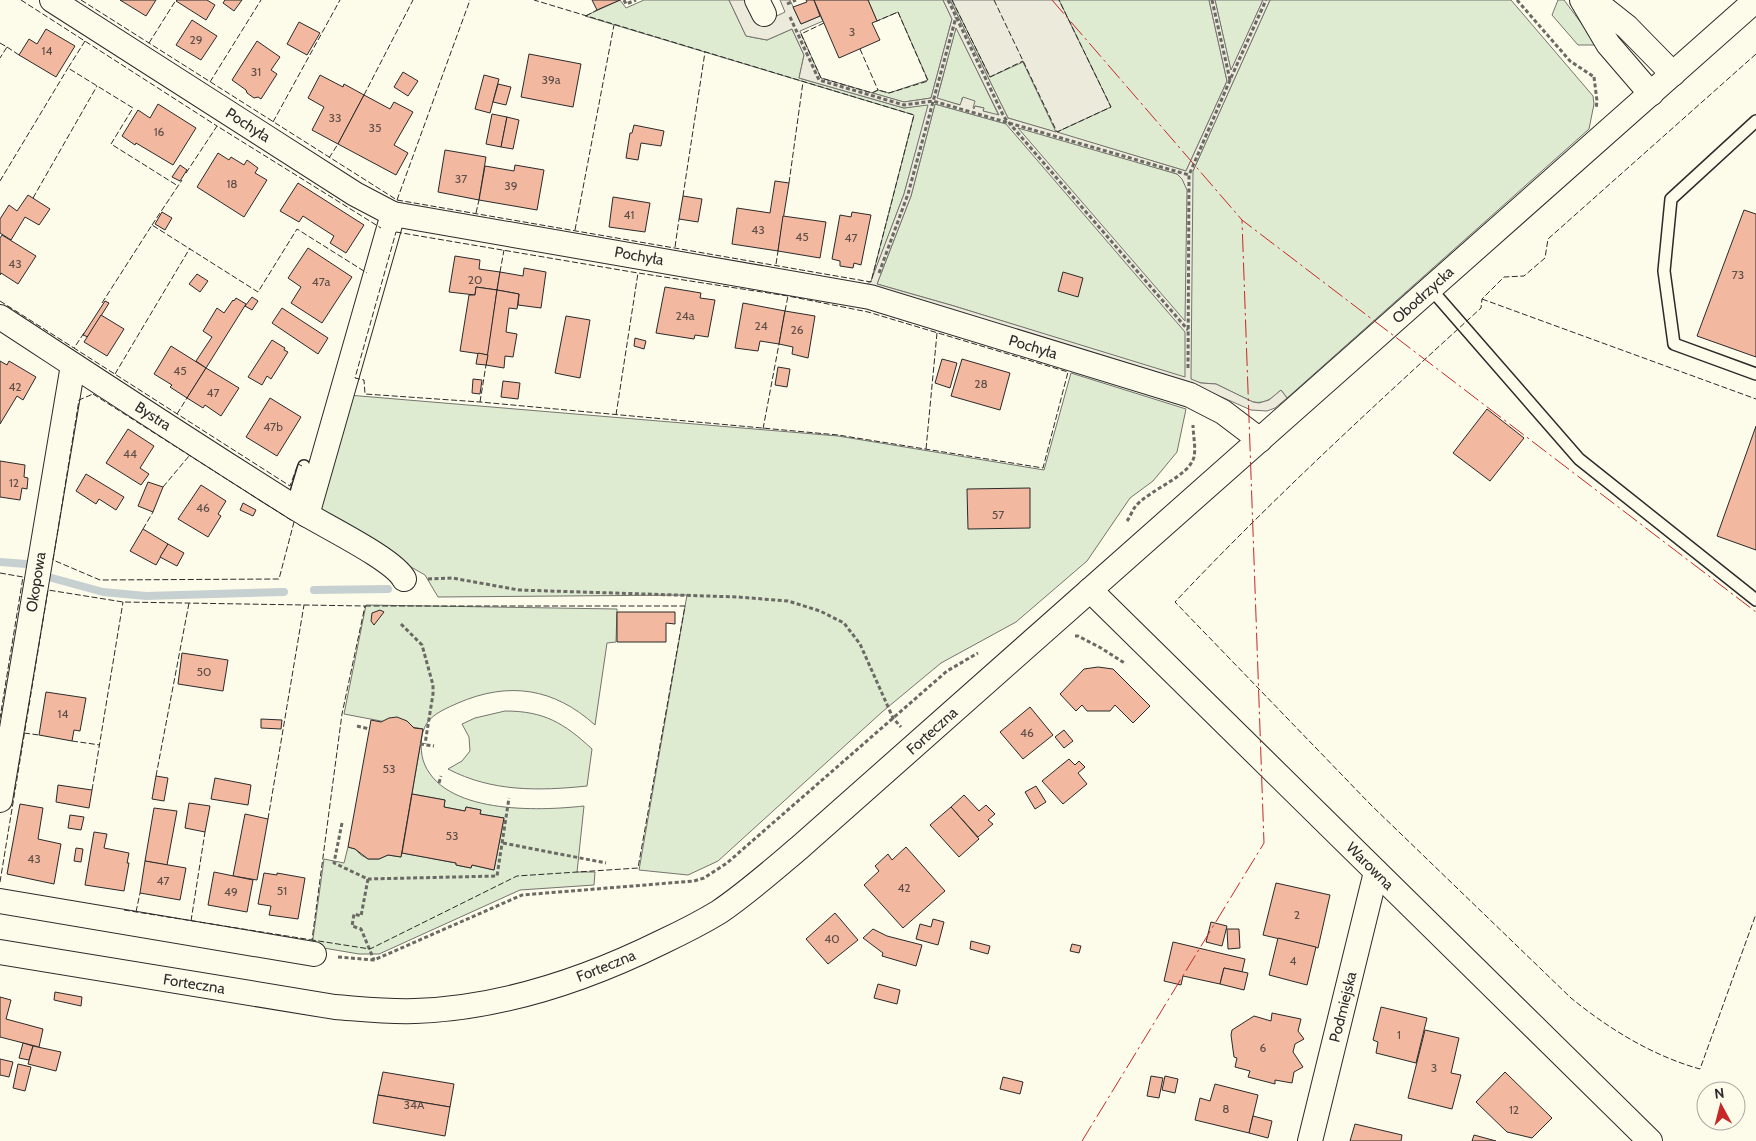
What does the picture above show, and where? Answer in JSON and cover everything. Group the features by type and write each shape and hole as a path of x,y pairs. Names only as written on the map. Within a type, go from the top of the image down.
{"street":[{"name":"Pochyła","path":"52,0 355,194 393,214 870,297 1190,395 1223,412 1260,440"},
{"path":"1582,0 1608,44 1651,94"},
{"path":"1593,0 1627,27 1673,74"},
{"name":"Obodrzycka","path":"1090,590 1756,0"},
{"path":"300,511 393,214"},
{"name":"Bystra","path":"0,317 300,511 394,567 401,572 404,579"},
{"name":"Okopowa","path":"0,800 73,365"},
{"name":"Forteczna","path":"0,952 344,1008 385,1011 415,1011 454,1007 517,997 574,980 629,958 719,912 799,848 1090,590"},
{"name":"Warowna","path":"1090,590 1650,1141"},
{"name":"Podmiejska","path":"1310,1141 1376,872"},
{"path":"0,901 314,954"}],"lane":[{"path":"1756,121 1671,199 1664,271 1674,344 1756,374"},
{"path":"1430,288 1579,459 1756,600"},
{"path":"300,511 304,466"}],"path":[{"path":"624,0 626,4 636,0"},
{"path":"791,2 796,0"},
{"path":"948,0 1004,117 1189,330"},
{"path":"1212,0 1230,80"},
{"path":"1124,525 1135,507 1158,487 1168,483 1186,469 1194,457 1193,411 1186,408 1190,395 1189,175 1266,0"},
{"path":"1518,0 1570,61 1594,77"},
{"path":"788,13 819,80 904,105 933,101 1189,175"},
{"path":"870,297 908,194 956,16"},
{"path":"404,579 452,578 519,590 738,597 788,601 820,611 844,623 860,644 893,718 916,744"},
{"path":"401,624 422,645 433,685 433,694 422,744 434,746"},
{"path":"1069,637 1078,636 1129,666"},
{"path":"314,954 374,960 522,896 656,885 694,881 704,878 727,863 948,671 980,652"},
{"path":"357,726 369,729"},
{"path":"439,783 441,776"},
{"path":"342,823 334,863 368,879 497,876 509,798"},
{"path":"503,843 606,863"},
{"path":"368,879 361,916 354,914 352,926 361,929 374,960"}],"green space":[{"path":"620,0 626,8 644,0 729,0 746,36 767,40 792,29 804,55 799,78 904,108 929,104 904,194 871,282 914,115 585,16"},
{"path":"868,0 943,0 952,19 931,98 904,102 872,93 878,90 889,93 928,80 898,12 877,21"},
{"path":"950,0 1209,0 1227,81 1186,171 1008,118"},
{"path":"1215,0 1263,0 1231,71"},
{"path":"1270,0 1511,0 1593,96 1594,104 1589,129 1287,398 1281,390 1265,401 1253,402 1216,384 1201,383 877,284 911,196 935,104 1055,137 1177,174 1193,171"},
{"path":"1558,0 1564,0 1596,43 1594,45 1578,45 1552,15"},
{"path":"956,27 999,116 983,111 984,108 975,106 974,109 962,98 961,105 937,99"},
{"path":"1071,373 1186,409 1177,452 1153,481 1130,498 1087,561 1016,622 941,663 882,712 718,861 688,875 639,870 687,595 438,597 425,575 315,512 348,395 838,436 1044,470"},
{"path":"366,605 617,609 616,642 607,643 595,725 563,703 547,696 530,692 495,692 458,703 437,714 427,723 421,741 423,760 433,778 449,791 470,800 493,806 518,808 542,809 584,806 577,872 595,872 594,885 520,890 379,954 359,954 312,946 324,859 344,863 348,847 355,849 368,859 379,859 388,855 401,857 402,853 456,863 456,865 471,868 472,865 494,870 504,818 480,814 481,810 466,807 465,811 444,807 445,800 412,794 423,729 344,714"},
{"path":"505,711 531,713 553,720 572,732 592,749 587,786 534,789 499,786 465,777 448,769 462,761 470,751 469,737 462,724 475,718"}],"shaded area":[{"path":"729,0 749,0 760,24 785,12 780,0 790,0 801,24 820,16 823,21 800,31 821,78 904,102 931,98 952,19 943,0 950,0 1008,118 1056,132 1023,62 990,77 952,0 1059,0 1111,107 1057,132 1186,171 1227,81 1209,0 1215,0 1231,70 1263,0 1270,0 1193,171 1191,379 1201,383 1216,384 1253,402 1259,403 1269,400 1281,390 1287,398 1275,408 1267,411 1251,410 1199,387 869,287 867,284 871,281 904,194 928,105 904,108 799,78 804,55 792,29 767,40 746,36","holes":["956,28 999,115 983,111 984,108 975,106 974,109 975,101 963,97 960,105 937,98","935,104 1006,124 1185,332 1185,377 877,284 911,196","1018,128 1177,174 1182,179 1187,190 1185,321"]}],"building":[{"path":"120,0 156,0 146,16"},
{"path":"177,0 207,0 215,5 206,20"},
{"path":"225,0 242,0 234,11 223,3"},
{"path":"592,0 620,0 597,10"},
{"path":"806,0 814,0 820,16 801,24 793,7 807,2"},
{"path":"814,0 868,0 877,21 872,23 880,40 839,58"},
{"path":"192,20 217,36 201,60 176,45"},
{"path":"299,22 320,33 307,55 287,44"},
{"path":"46,29 75,46 56,77 19,55 29,39 37,44"},
{"path":"257,41 280,57 271,70 277,74 261,99 258,97 254,98 232,80"},
{"path":"529,54 581,64 573,107 521,97"},
{"path":"403,72 418,81 408,96 394,87"},
{"path":"320,75 343,87 344,84 364,95 338,144 312,130 324,107 308,98"},
{"path":"484,75 499,79 490,113 475,109"},
{"path":"498,84 511,87 506,105 493,102"},
{"path":"364,95 390,109 394,102 413,112 394,145 408,153 396,175 338,144"},
{"path":"158,104 196,128 173,165 122,136 138,110 150,118"},
{"path":"492,114 507,117 501,147 486,144"},
{"path":"507,117 519,120 513,149 501,147"},
{"path":"634,125 664,131 661,146 641,143 638,160 626,158 630,133 632,133"},
{"path":"445,150 486,157 479,200 438,192"},
{"path":"218,153 229,160 231,157 244,165 247,160 258,168 255,173 267,180 244,217 197,187"},
{"path":"180,165 187,170 180,181 172,177"},
{"path":"515,165 544,170 537,210 479,200 485,166 514,171"},
{"path":"775,181 789,183 778,251 732,244 737,208 770,213"},
{"path":"298,183 364,225 346,253 330,243 334,236 303,216 299,222 280,211"},
{"path":"28,195 50,209 39,225 25,217 11,240 0,233 0,219 9,205 17,211"},
{"path":"683,196 702,199 698,222 679,219"},
{"path":"613,197 650,203 645,232 609,227"},
{"path":"1744,210 1756,214 1756,357 1697,336"},
{"path":"162,212 172,218 165,230 155,224"},
{"path":"852,212 871,215 861,265 854,263 853,268 840,266 840,261 832,259 840,215 851,217"},
{"path":"783,216 826,222 820,258 778,251"},
{"path":"2,235 36,256 18,284 1,273 0,275 0,238"},
{"path":"308,248 352,277 322,323 291,303 301,287 288,278"},
{"path":"455,256 480,260 479,269 500,272 497,290 476,287 475,295 449,292"},
{"path":"524,268 546,272 541,308 518,305 519,294 497,290 500,272 523,276"},
{"path":"1063,272 1083,278 1078,297 1058,291"},
{"path":"197,274 208,281 200,292 189,284"},
{"path":"476,287 497,290 488,355 460,351 469,295 475,295"},
{"path":"665,287 701,293 700,298 715,300 708,337 695,335 694,339 656,333"},
{"path":"497,290 519,294 517,309 509,308 506,332 517,334 513,357 505,356 504,368 486,365"},
{"path":"252,297 258,301 252,310 245,306"},
{"path":"236,298 246,304 206,368 196,361 212,337 203,331 217,308 224,313"},
{"path":"105,301 109,303 88,337 83,335"},
{"path":"743,303 785,311 779,344 760,341 758,351 735,348"},
{"path":"282,308 328,338 318,354 272,323"},
{"path":"785,311 815,316 808,358 792,354 793,347 779,344"},
{"path":"101,315 124,329 107,356 84,342"},
{"path":"566,316 590,320 580,378 555,373"},
{"path":"635,338 646,341 644,349 634,346"},
{"path":"272,340 288,352 271,379 267,376 262,385 248,377"},
{"path":"171,346 206,368 187,398 170,387 172,385 154,374"},
{"path":"478,353 488,355 486,365 476,364"},
{"path":"942,359 957,363 950,388 935,383"},
{"path":"962,359 1010,373 1000,410 951,396"},
{"path":"0,361 7,365 9,361 36,377 23,400 17,396 0,424"},
{"path":"778,367 790,369 787,387 775,385"},
{"path":"206,368 239,388 221,416 205,405 203,408 187,398"},
{"path":"473,379 482,380 480,394 472,393"},
{"path":"503,381 520,383 518,399 501,397"},
{"path":"270,398 301,417 277,456 246,437"},
{"path":"1487,409 1524,438 1490,481 1453,453"},
{"path":"1756,426 1756,550 1717,536"},
{"path":"128,429 154,446 140,468 149,474 141,485 106,463"},
{"path":"0,461 25,465 24,477 28,478 27,489 22,488 20,500 0,497"},
{"path":"86,474 124,497 116,510 99,499 96,504 76,491"},
{"path":"148,482 163,487 153,512 138,506"},
{"path":"201,485 226,501 218,514 221,516 208,537 178,519"},
{"path":"1030,488 1030,528 968,529 967,489"},
{"path":"243,503 256,510 253,516 240,510"},
{"path":"143,529 168,544 156,565 130,551"},
{"path":"168,544 184,553 177,566 160,557"},
{"path":"380,610 384,612 374,625 371,621 372,613"},
{"path":"617,612 675,612 675,624 666,623 666,642 617,642"},
{"path":"182,653 228,660 223,691 178,684"},
{"path":"1098,667 1113,669 1150,706 1133,723 1115,705 1110,711 1087,711 1082,705 1076,711 1060,694 1084,669"},
{"path":"46,692 86,698 80,731 74,730 72,741 39,735"},
{"path":"1030,707 1053,735 1023,759 1000,732"},
{"path":"397,717 407,721 414,728 423,729 401,857 388,855 379,859 368,859 355,849 348,847 371,720 381,722"},
{"path":"261,719 282,720 281,729 261,728"},
{"path":"1064,730 1073,741 1064,748 1055,737"},
{"path":"1069,759 1075,765 1079,761 1085,767 1078,773 1087,784 1063,804 1042,781"},
{"path":"156,776 168,778 164,801 152,799"},
{"path":"215,778 251,785 248,805 211,799"},
{"path":"58,785 92,790 89,808 56,802"},
{"path":"1036,786 1046,802 1035,809 1025,792"},
{"path":"412,794 445,800 444,807 465,811 466,807 481,810 480,814 504,818 494,870 472,865 471,868 456,865 456,863 402,853"},
{"path":"964,795 979,811 986,805 995,814 988,820 993,824 978,837 951,807"},
{"path":"189,803 210,806 205,832 185,828"},
{"path":"20,804 43,808 38,839 61,844 54,884 7,874"},
{"path":"951,807 979,839 959,857 930,825"},
{"path":"154,808 177,811 167,865 145,861"},
{"path":"245,814 268,819 257,880 233,876"},
{"path":"70,815 84,817 81,830 68,828"},
{"path":"94,832 107,834 104,848 129,853 124,891 85,885"},
{"path":"906,847 945,891 903,928 864,885 879,871 875,866 888,854 892,860"},
{"path":"76,848 83,849 81,862 74,861"},
{"path":"145,861 186,868 180,900 140,893"},
{"path":"214,872 253,880 247,912 208,905"},
{"path":"264,873 277,875 277,873 305,878 298,919 269,915 271,906 258,904"},
{"path":"1276,883 1330,895 1318,948 1263,935"},
{"path":"835,913 858,940 828,964 806,939"},
{"path":"933,919 944,922 938,945 916,939 920,924 931,927"},
{"path":"1211,922 1227,926 1222,946 1206,942"},
{"path":"873,929 887,936 922,945 916,966 882,956 883,953 863,938"},
{"path":"1227,929 1239,929 1240,948 1228,949"},
{"path":"1278,938 1316,947 1307,985 1269,975"},
{"path":"971,941 990,946 988,954 970,949"},
{"path":"1173,942 1245,959 1242,972 1224,968 1220,984 1183,976 1181,985 1164,981"},
{"path":"1072,944 1081,946 1079,953 1070,951"},
{"path":"1224,968 1248,973 1244,990 1220,984"},
{"path":"878,984 900,990 897,1004 874,998"},
{"path":"55,992 82,997 81,1006 54,1000"},
{"path":"0,997 11,1000 6,1019 43,1029 39,1047 0,1037"},
{"path":"1381,1007 1427,1018 1416,1063 1376,1053 1378,1042 1373,1040"},
{"path":"1272,1013 1301,1019 1298,1031 1304,1039 1295,1044 1293,1052 1303,1067 1294,1072 1292,1083 1275,1080 1275,1084 1248,1077 1250,1071 1235,1067 1237,1058 1234,1057 1232,1030 1254,1016 1271,1021"},
{"path":"1425,1030 1459,1038 1451,1073 1461,1075 1452,1109 1408,1098"},
{"path":"23,1043 33,1046 29,1060 19,1058"},
{"path":"33,1046 61,1052 56,1071 28,1064"},
{"path":"0,1059 13,1062 9,1077 0,1075"},
{"path":"18,1064 31,1067 25,1091 13,1088"},
{"path":"383,1072 454,1084 450,1107 378,1095"},
{"path":"1505,1072 1552,1118 1532,1138 1507,1132 1476,1102"},
{"path":"1151,1076 1163,1078 1159,1098 1147,1096"},
{"path":"1165,1076 1178,1079 1175,1093 1162,1090"},
{"path":"1003,1077 1023,1082 1020,1094 1000,1089"},
{"path":"1215,1084 1258,1095 1249,1133 1195,1120 1200,1098 1210,1101"},
{"path":"378,1095 450,1107 445,1136 373,1123"},
{"path":"1253,1116 1272,1121 1268,1138 1249,1133"},
{"path":"1355,1124 1402,1135 1401,1141 1350,1141"},
{"path":"1474,1135 1496,1141 1472,1141"}],"waterway":[{"path":"0,562 26,564"},
{"path":"52,578 103,592 146,596 284,592"},
{"path":"314,590 388,589"}],"fence":[{"path":"21,0 217,126"},
{"path":"81,0 397,200 871,282 914,115 534,0"},
{"path":"149,43 176,0"},
{"path":"210,82 261,0"},
{"path":"273,122 340,0"},
{"path":"364,95 413,0"},
{"path":"397,200 470,0"},
{"path":"952,0 990,77 1023,61"},
{"path":"994,0 1057,132 1111,107 1059,0"},
{"path":"586,16 597,10"},
{"path":"824,23 801,34 821,78 872,93 878,90 889,93 928,81 898,12 877,21"},
{"path":"575,230 614,25"},
{"path":"85,41 68,68 133,108 111,144 178,186"},
{"path":"0,43 7,47 0,58"},
{"path":"7,47 19,55"},
{"path":"860,49 878,90"},
{"path":"683,196 705,52"},
{"path":"1756,54 1548,239 1545,258 1524,276 1504,277 1482,299 1481,308 1287,489 1175,602 1371,805 1571,998 1616,1031 1632,1040 1665,1057 1700,1069 1756,914"},
{"path":"0,181 68,68"},
{"path":"789,183 803,82"},
{"path":"33,198 97,86"},
{"path":"186,173 217,126 381,228"},
{"path":"329,158 338,144"},
{"path":"152,225 182,180"},
{"path":"476,213 479,200"},
{"path":"675,247 679,219"},
{"path":"102,303 152,225 258,292 297,229 367,273"},
{"path":"396,232 788,296 868,312 1068,372 1043,468 838,435 480,402 365,394 364,380 355,378 396,232"},
{"path":"115,374 190,248"},
{"path":"500,272 504,250"},
{"path":"776,264 778,251"},
{"path":"616,415 638,273"},
{"path":"785,311 788,296"},
{"path":"1482,299 1756,399"},
{"path":"0,301 74,348"},
{"path":"84,333 74,348 290,486 298,464 302,466"},
{"path":"926,449 937,333"},
{"path":"763,429 779,344"},
{"path":"480,402 486,365"},
{"path":"93,394 294,522 279,579 100,580 53,560 79,400 93,394"},
{"path":"177,414 187,398"},
{"path":"163,487 189,456"},
{"path":"143,529 153,512"},
{"path":"0,573 23,577 0,718"},
{"path":"0,882 48,590 123,602 365,606"},
{"path":"92,790 123,602"},
{"path":"156,776 189,603"},
{"path":"268,819 304,605"},
{"path":"365,606 685,606 638,868 517,876 370,949 312,940 342,714 365,606"},
{"path":"24,733 39,735"},
{"path":"72,741 100,745"},
{"path":"191,921 205,832"},
{"path":"136,912 140,893"},
{"path":"124,910 312,940"}],"power":[{"path":"1052,0 1242,220 1756,612"},
{"path":"1082,1141 1264,843 1242,220"}]}
